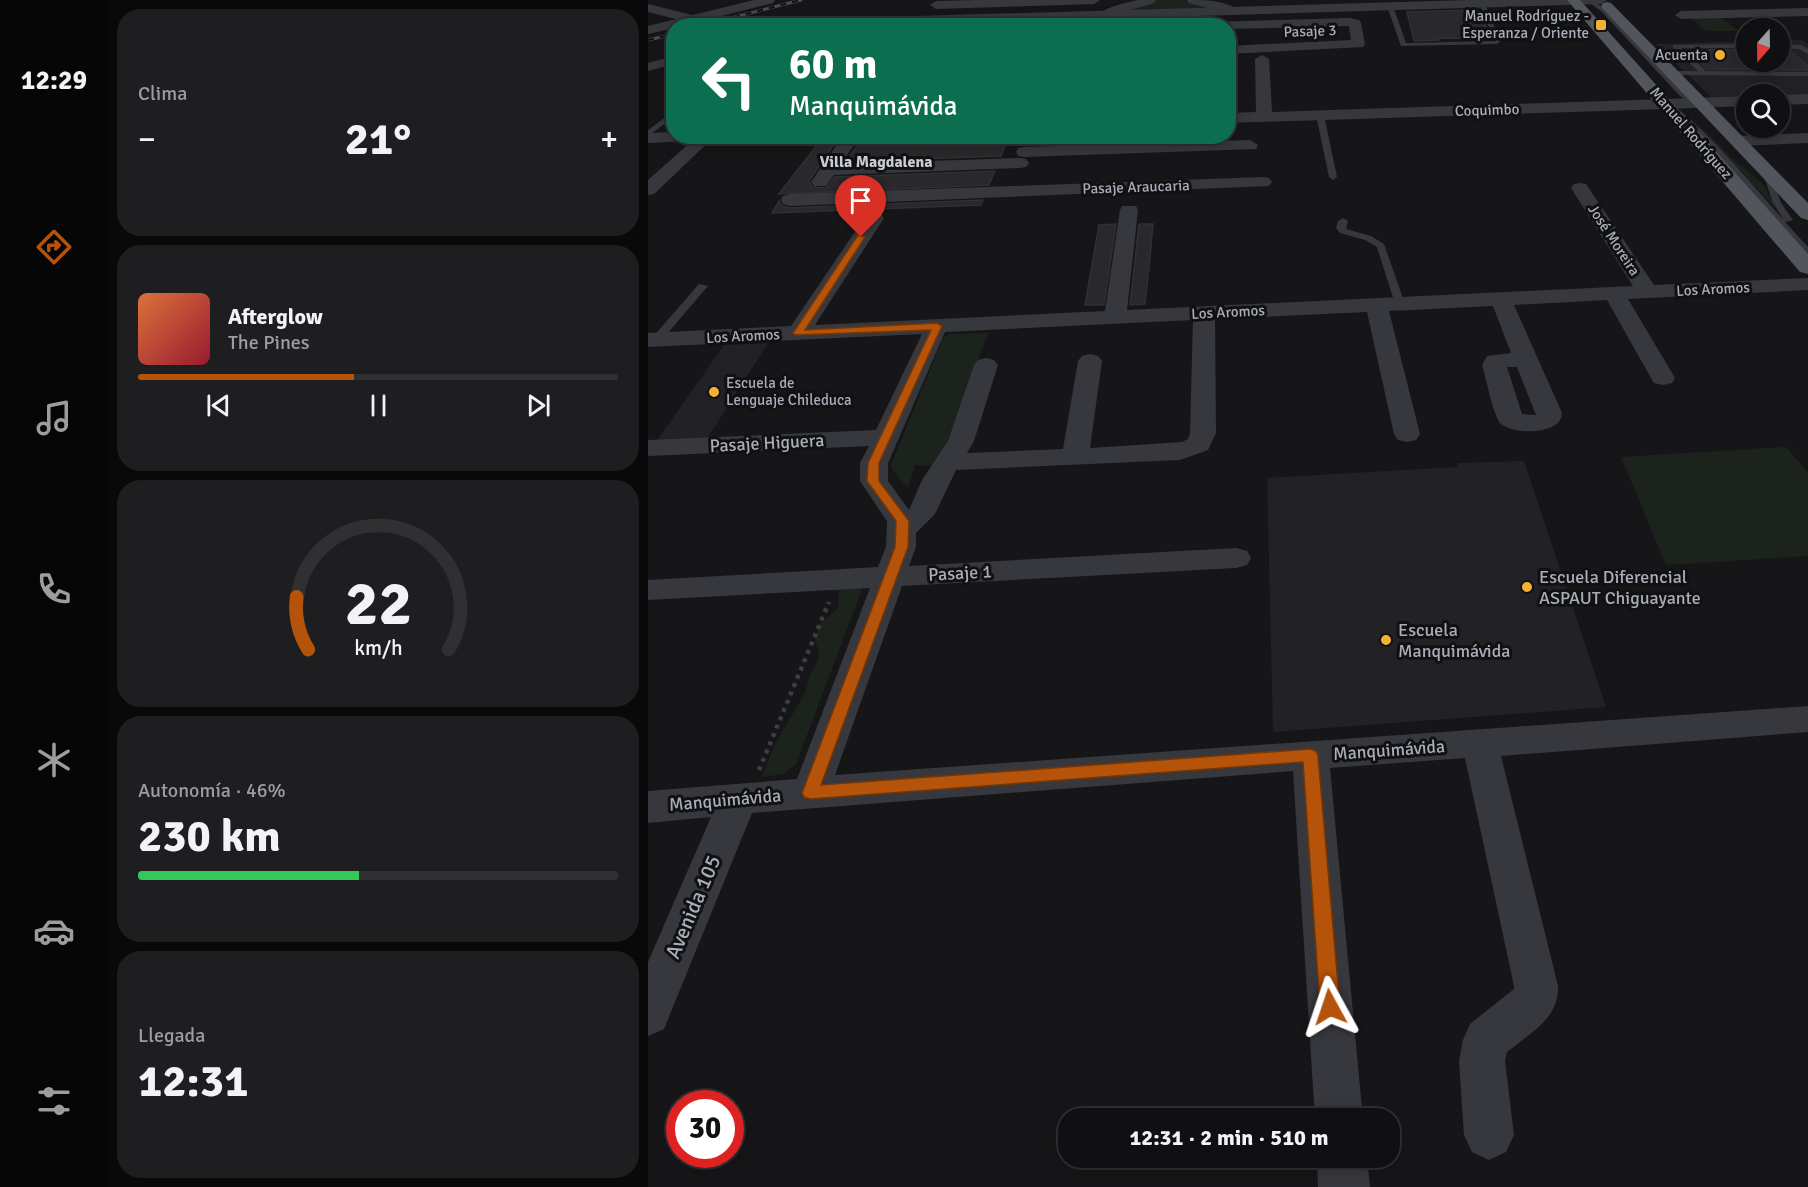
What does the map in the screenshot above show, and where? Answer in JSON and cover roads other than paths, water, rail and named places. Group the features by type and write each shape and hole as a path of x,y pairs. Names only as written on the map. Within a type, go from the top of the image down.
{"main road":[{"name":"Manuel Rodríguez","path":"1573,0 1616,40 1666,104 1808,267"},
{"name":"Manuel Rodríguez","path":"1603,0 1807,212"}],"street":[{"path":"696,18 770,0"},
{"path":"926,18 937,2 1094,0"},
{"path":"1107,18 1150,0"},
{"path":"1193,0 1211,1 1231,10"},
{"name":"Pasaje 3","path":"1256,10 1279,0"},
{"path":"1128,18 1231,10 1390,6 1407,3 1603,0"},
{"path":"755,18 793,9"},
{"path":"652,10 688,18"},
{"path":"1256,10 1266,36 1263,55 1264,117"},
{"path":"1736,32 1701,32 1677,12 1808,12"},
{"name":"Pasaje 3","path":"1236,51 1263,55 1357,46 1355,23 1352,22 1302,28 1262,24"},
{"path":"1236,25 1262,24"},
{"path":"648,30 666,26"},
{"path":"648,68 666,62"},
{"path":"648,68 666,68"},
{"path":"1790,100 1808,99"},
{"name":"Coquimbo","path":"1236,118 1736,101"},
{"path":"648,138 666,137"},
{"path":"1737,141 1808,138"},
{"path":"648,190 698,144"},
{"path":"828,170 846,144"},
{"path":"1007,198 1028,144"},
{"path":"828,170 942,159 1022,157 1127,144"},
{"path":"1143,144 1149,186"},
{"path":"1182,144 1251,145"},
{"path":"1222,146 1233,183"},
{"name":"Pasaje Araucaria","path":"828,170 799,200 1007,198 1068,180 1149,186 1263,182"},
{"name":"José Moreira","path":"1580,188 1648,292"},
{"path":"1115,318 1130,210"},
{"path":"798,333 874,218"},
{"name":"Los Aromos","path":"652,340 1808,284"},
{"path":"1614,293 1663,378"},
{"path":"1501,299 1527,359"},
{"path":"1388,304 1407,434"},
{"path":"948,462 1180,452 1193,448 1201,441 1203,433 1204,313"},
{"path":"810,793 901,547 904,528 898,512 873,481 874,463 937,326"},
{"path":"1075,457 1090,361"},
{"path":"904,528 921,514 936,480 964,434 986,365"},
{"name":"Pasaje Higuera","path":"648,448 886,437"},
{"name":"Pasaje 1","path":"648,590 1236,558"},
{"name":"Manquimávida","path":"648,807 1808,718"},
{"path":"1480,744 1536,992 1536,999 1486,1040 1482,1061 1489,1135"},
{"path":"1310,756 1338,1108"},
{"name":"Avenida 105","path":"648,1014 738,800"},
{"path":"1343,1168 1344,1187"}],"lane":[{"path":"1582,0 1612,25 1616,40"},
{"path":"1589,0 1604,11 1683,94 1700,103"},
{"path":"1390,6 1402,44 1405,46 1496,43 1498,41 1481,3"},
{"path":"1704,73 1675,45 1736,46"},
{"path":"1790,46 1801,47 1808,52"},
{"path":"1672,73 1808,74"},
{"path":"1666,104 1687,118 1808,253"},
{"path":"1320,115 1333,177"},
{"path":"648,134 666,119"},
{"path":"1766,171 1785,217 1808,242"},
{"path":"1343,220 1341,228 1343,231 1368,238 1381,246 1388,304"},
{"path":"652,340 703,286"}],"railway":[{"path":"730,18 801,0"},
{"path":"648,40 666,36"}],"place":[{"name":"Manuel Rodríguez - Esperanza / Oriente","path":"1601,25"},
{"name":"Acuenta","path":"1720,55"},
{"name":"Escuela de Lenguaje Chileduca","path":"714,392"},
{"name":"Escuela Diferencial ASPAUT Chiguayante","path":"1527,587"},
{"name":"Escuela Manquimávida","path":"1386,640"}],"district":[{"name":"Villa Magdalena","path":"876,161"}]}
